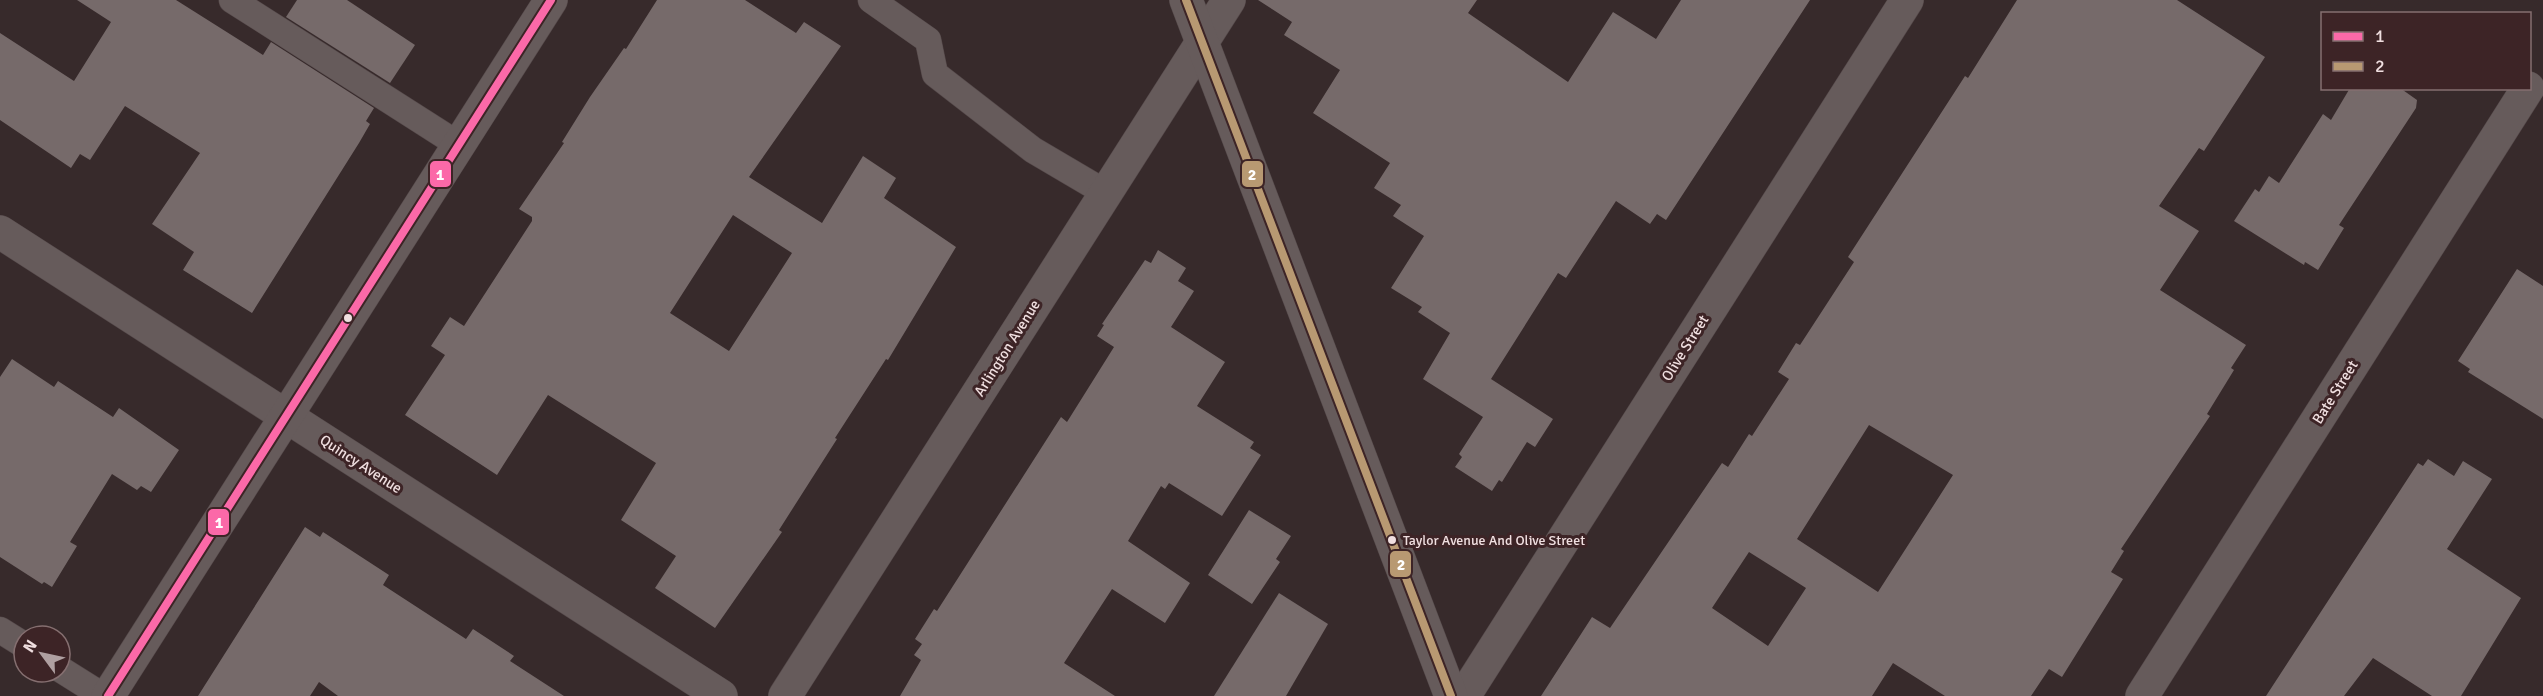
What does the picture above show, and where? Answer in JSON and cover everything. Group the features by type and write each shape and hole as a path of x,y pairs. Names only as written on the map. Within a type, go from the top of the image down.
{"street":[{"path":"108,696 551,0"},
{"path":"1186,0 1451,696"},
{"name":"Arlington Avenue","path":"785,696 1228,0"},
{"name":"Olive Street","path":"1464,696 1906,0"},
{"name":"Bate Street","path":"2531,85 2543,66"},
{"name":"Bate Street","path":"2142,696 2528,90"},
{"name":"Quincy Avenue","path":"0,232 721,696"}],"lane":[{"path":"232,0 459,145"},
{"path":"872,0 928,40 935,74 1033,150 1106,193"},
{"path":"72,677 103,696"}],"building":[{"path":"77,0 176,0 263,55 271,42 374,108 366,121 370,124 359,143 252,313 183,270 194,252 152,224 200,153 125,106 90,160 80,154 71,168 0,120 0,33 74,81 111,22"},
{"path":"297,0 347,0 415,45 390,83 286,17"},
{"path":"657,0 745,0 796,33 804,22 841,46 749,177 822,223 863,156 896,178 884,198 956,247 888,360 886,359 835,438 837,439 779,530 782,532 715,628 655,588 676,556 621,520 656,463 548,395 497,475 405,415 445,355 431,346 450,317 464,326 532,221 532,217 519,209 564,143 562,142 590,97 624,48 626,49","holes":["733,215 792,253 729,351 670,313"]},
{"path":"1258,0 1477,0 1468,13 1568,82 1613,12 1656,39 1681,0 1810,0 1666,220 1657,214 1650,224 1616,201 1566,278 1558,273 1491,379 1553,419 1535,447 1527,442 1502,482 1499,480 1492,491 1455,467 1462,457 1459,454 1483,417 1423,379 1450,333 1418,312 1422,307 1391,288 1424,236 1393,216 1401,205 1374,188 1390,163 1313,113 1340,70 1284,35 1292,22"},
{"path":"2017,0 2177,0 2265,57 2204,151 2199,148 2159,206 2199,231 2160,290 2246,345 2231,368 2234,370 2207,414 2210,416 2121,549 2124,551 2111,572 2123,579 2062,677 2049,669 2031,696 1945,696 1893,663 1872,696 1541,696 1592,617 1610,628 1722,463 1728,467 1749,434 1752,436 1789,379 1778,372 1796,343 1800,345 1854,262 1848,257 1965,76 1968,78","holes":["1869,425 1953,475 1878,592 1797,539","1749,552 1806,588 1768,646 1712,608"]},
{"path":"2349,90 2403,90 2417,100 2416,108 2339,225 2344,228 2318,270 2305,262 2304,265 2234,221 2255,189 2259,192 2269,176 2279,183 2323,114 2331,120"},
{"path":"1158,250 1186,268 1178,281 1194,291 1171,327 1225,362 1197,406 1254,442 1250,448 1261,455 1222,516 1169,483 1165,489 1161,486 1128,541 1190,583 1165,623 1112,589 1064,663 1115,696 900,696 921,660 914,655 922,644 915,639 934,609 937,611 1061,417 1067,422 1114,347 1097,336 1104,325 1102,324 1145,260 1151,263"},
{"path":"2517,269 2543,286 2543,419 2468,372 2470,369 2458,361"},
{"path":"12,359 54,387 58,381 113,417 119,408 179,450 151,492 141,486 137,490 112,474 70,542 77,546 52,587 44,582 42,584 0,557 0,377"},
{"path":"2428,459 2454,476 2463,461 2492,479 2447,549 2521,598 2461,696 2432,696 2373,658 2344,696 2266,696 2418,463 2423,466"},
{"path":"1249,510 1291,536 1276,559 1280,562 1252,604 1208,575"},
{"path":"305,527 320,537 323,532 389,575 383,585 466,639 473,629 514,656 510,661 564,696 338,696 319,682 310,696 198,696"},
{"path":"1279,593 1328,624 1286,696 1214,696"}],"transit line":[{"name":"1","path":"108,696 551,0"},
{"name":"2","path":"1186,0 1451,696"}],"place":[{"name":"Taylor Avenue And Olive Street","path":"1392,540"}]}
